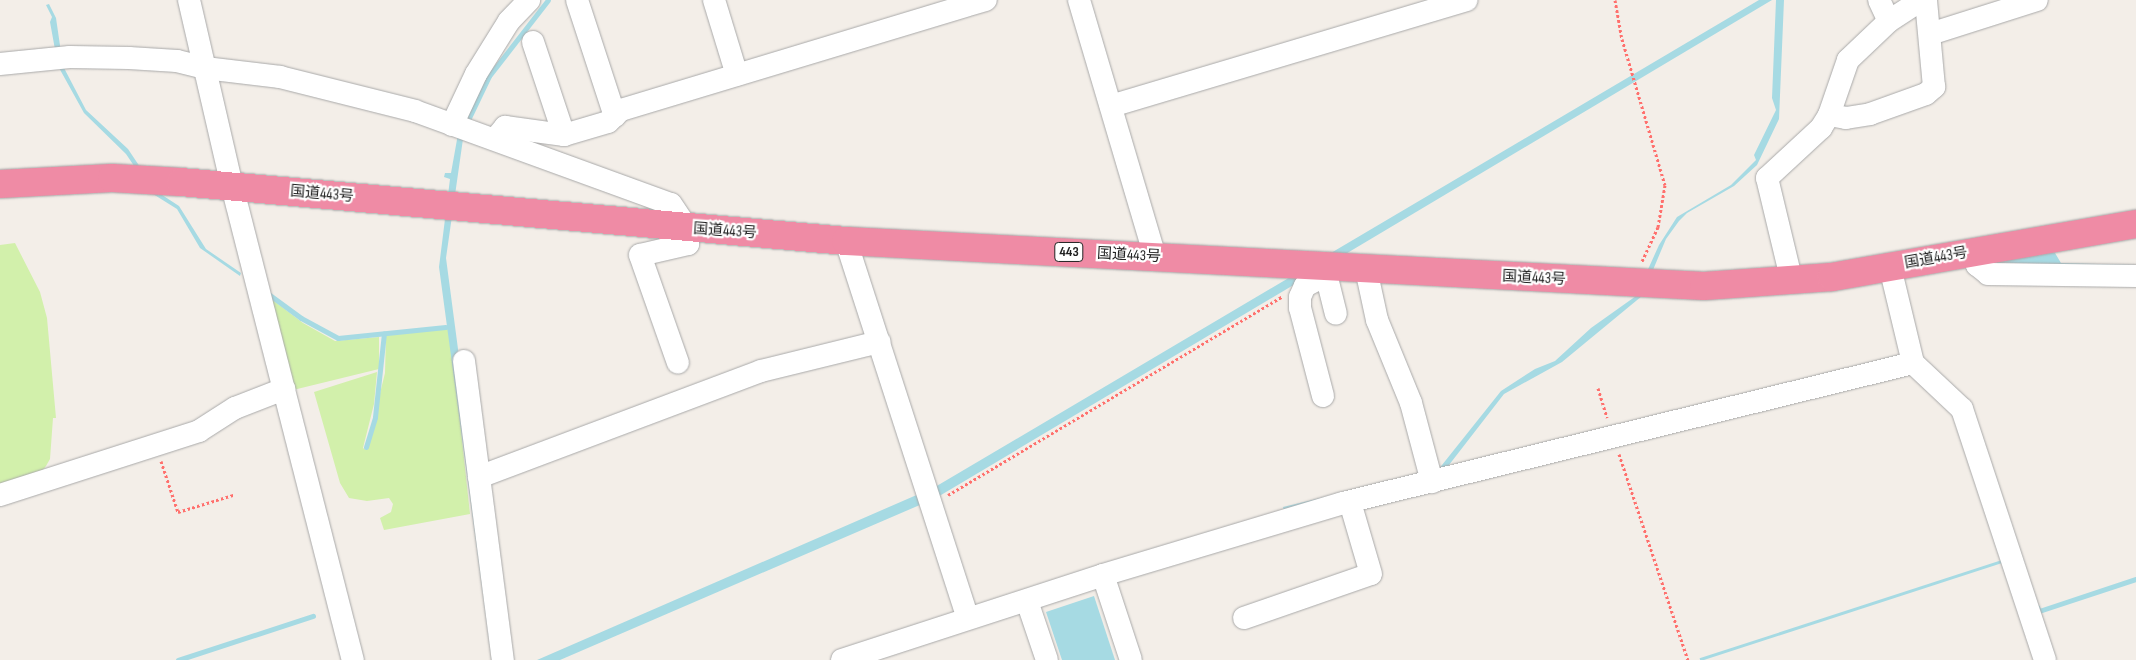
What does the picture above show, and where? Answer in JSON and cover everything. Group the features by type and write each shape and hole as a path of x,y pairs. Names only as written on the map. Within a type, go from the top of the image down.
{"highway":[{"name":"国道443号","path":"0,184 112,178 232,186 846,241 1155,256 1325,271 1366,269 1704,286 1792,282 1890,267 2136,224"}],"street":[{"path":"189,0 232,186 353,660"},
{"path":"452,125 505,10 529,0"},
{"path":"577,0 615,116"},
{"path":"714,0 738,75"},
{"path":"495,139 505,127 564,135 608,122 621,110 986,0"},
{"path":"1078,0 1112,106 1155,256"},
{"path":"1112,106 1467,0"},
{"path":"1879,0 1889,21"},
{"path":"1792,282 1767,178 1821,128 1829,116 1848,60 1889,21 1921,0"},
{"path":"1829,116 1870,114 1926,94 1934,87 1935,77 1930,51 1926,0"},
{"path":"1930,34 2037,0"},
{"path":"533,42 564,135"},
{"path":"0,64 70,57 178,60 205,68 280,77 341,90 416,111 671,204 687,228 688,244 640,255 678,363"},
{"path":"846,241 968,618"},
{"path":"1974,252 1977,264 1988,274 2136,276"},
{"path":"1890,267 1913,363 1962,409 2045,660"},
{"path":"1366,269 1377,320 1411,403 1432,482"},
{"path":"1323,396 1300,308 1305,286 1325,271 1336,314"},
{"path":"479,477 761,370 879,342"},
{"path":"464,361 503,660"},
{"path":"842,660 1103,575 1350,502 1913,363"},
{"path":"0,495 199,431 235,408 284,389"},
{"path":"1244,618 1371,574 1350,502"},
{"path":"1103,575 1131,660"},
{"path":"1027,600 1047,660"}],"path":[{"path":"1616,0 1622,39 1665,184 1658,227 1632,283"},
{"path":"932,505 1305,286"},
{"path":"1598,388 1688,660"},
{"path":"155,445 178,512 233,495"}],"green space":[{"path":"15,243 40,292 47,318 56,418 53,418 50,459 42,471 0,484 0,245"},
{"path":"270,298 303,323 335,341 379,337 379,369 289,391"},
{"path":"450,328 470,514 384,530 380,518 391,512 393,504 389,498 367,501 349,498 340,483 314,392 377,372 374,404 363,448 366,450 385,373 386,335"}],"water":[{"path":"1759,0 1772,0 936,498 560,660 537,660 935,487"},
{"path":"1776,0 1784,0 1779,119 1757,165 1734,186 1687,213 1679,221 1666,239 1642,296 1562,362 1504,394 1442,474 1284,513 1283,507 1438,470 1501,391 1535,369 1555,361 1591,328 1636,296 1659,245 1677,217 1731,185 1756,160 1754,155 1776,110 1772,98"},
{"path":"49,4 56,18 63,66 86,110 128,149 156,191 179,206 206,249 241,273 240,276 200,248 177,209 153,194 126,154 84,113 58,66 50,22 52,17 46,5"},
{"path":"458,134 463,139 446,258 499,660 492,660 439,267 450,179 444,177 445,173 451,173"},
{"path":"2055,253 2061,263 2136,265 2136,269 1990,262"},
{"path":"2002,560 2003,563 1704,660 1700,658"},
{"path":"1094,596 1115,660 1062,660 1046,612"}],"waterway":[{"path":"467,122 489,76 548,0"},
{"path":"267,293 301,318 338,338 445,327"},
{"path":"366,447 375,417 384,333"},
{"path":"2037,607 2039,611 2136,579"},
{"path":"178,660 313,616"}]}
